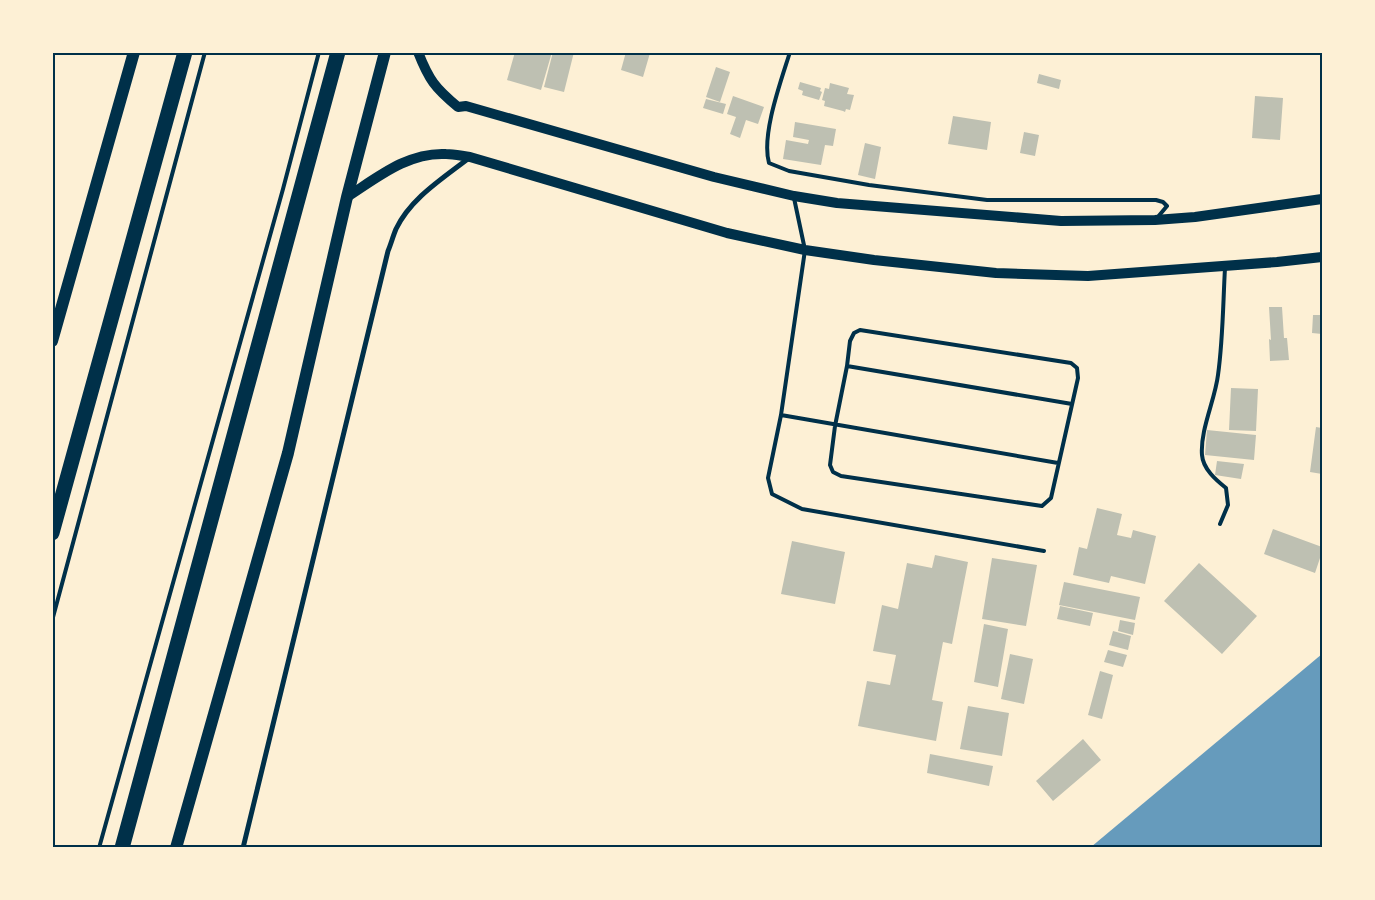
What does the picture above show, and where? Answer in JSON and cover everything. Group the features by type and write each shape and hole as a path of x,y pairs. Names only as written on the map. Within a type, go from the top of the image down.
{"highway":[{"path":"52,533 184,52"},
{"path":"122,848 338,52"}],"main road":[{"path":"52,341 134,52"},
{"path":"176,848 288,453 347,197 385,52"},
{"path":"418,52 428,77 439,91 458,107 466,106 714,177 794,196 837,203 1061,221 1155,220 1196,217 1322,199"},
{"path":"347,197 410,159 432,154 448,154 470,157 728,234 805,250 874,260 996,273 1088,276 1322,257"}],"street":[{"path":"243,848 388,251 396,229 408,210 426,191 470,157"}],"lane":[{"path":"52,621 206,52"},
{"path":"99,848 283,189 319,52"},
{"path":"790,52 774,101 766,153 769,163 789,171 851,182 987,200 1156,200 1163,202 1167,206 1155,220"},
{"path":"794,196 805,250 780,415 768,478 772,494 802,509 1044,550"},
{"path":"1220,524 1228,505 1226,488 1207,469 1202,455 1205,429 1218,377 1225,265"},
{"path":"860,330 1071,363 1077,368 1078,378 1051,498 1042,506 842,476 833,472 830,465 835,426 847,366 850,341 854,333 860,330"},
{"path":"847,366 1072,404"},
{"path":"780,415 1058,463"}],"water":[{"path":"1322,654 1322,847 1091,847"}],"building":[{"path":"515,52 552,52 541,90 507,80"},
{"path":"553,52 574,52 564,92 544,87"},
{"path":"626,52 650,53 643,77 621,70"},
{"path":"716,67 730,72 720,102 706,97"},
{"path":"1039,74 1061,80 1059,89 1037,83"},
{"path":"800,82 821,88 820,91 822,92 819,100 802,95 803,91 798,89"},
{"path":"830,83 849,88 847,94 854,95 850,110 846,109 845,112 824,106 825,101 822,100 825,88 829,89"},
{"path":"733,96 764,107 758,124 746,120 740,138 730,134 736,117 727,114"},
{"path":"1255,96 1283,98 1280,140 1252,138"},
{"path":"706,99 726,104 723,114 703,108"},
{"path":"953,116 991,122 987,150 948,144"},
{"path":"795,122 836,129 833,146 825,145 821,165 783,159 786,140 808,144 809,140 793,137"},
{"path":"1024,132 1039,135 1035,156 1020,153"},
{"path":"865,143 881,147 875,179 858,175"},
{"path":"1269,307 1282,307 1284,338 1287,338 1289,360 1270,361"},
{"path":"1313,315 1322,315 1322,334 1312,333"},
{"path":"1231,388 1258,389 1256,431 1229,430"},
{"path":"1316,427 1322,428 1322,474 1310,472"},
{"path":"1207,430 1256,435 1254,460 1205,455"},
{"path":"1217,461 1244,464 1241,479 1215,475"},
{"path":"1097,508 1122,514 1117,535 1131,538 1133,530 1156,536 1145,584 1111,576 1109,583 1073,575 1079,547 1087,549"},
{"path":"1273,529 1322,547 1315,573 1264,554"},
{"path":"792,541 845,552 835,604 781,594"},
{"path":"935,555 968,562 952,644 943,642 932,700 943,702 936,741 858,726 867,681 890,685 896,655 873,651 882,605 898,609 907,563 932,568"},
{"path":"992,558 1037,565 1026,626 982,619"},
{"path":"1199,563 1257,616 1222,654 1164,601"},
{"path":"1064,582 1140,597 1135,620 1059,605"},
{"path":"1060,606 1093,613 1090,626 1057,619"},
{"path":"1120,620 1135,623 1133,635 1118,631"},
{"path":"984,624 1008,629 998,687 974,682"},
{"path":"1113,631 1131,636 1128,650 1109,645"},
{"path":"1108,650 1127,655 1123,667 1104,662"},
{"path":"1010,654 1033,659 1024,704 1001,699"},
{"path":"1100,671 1113,675 1102,719 1088,715"},
{"path":"968,706 1009,713 1002,756 960,749"},
{"path":"1083,739 1101,760 1053,801 1036,781"},
{"path":"930,754 993,766 989,786 927,773"}]}
